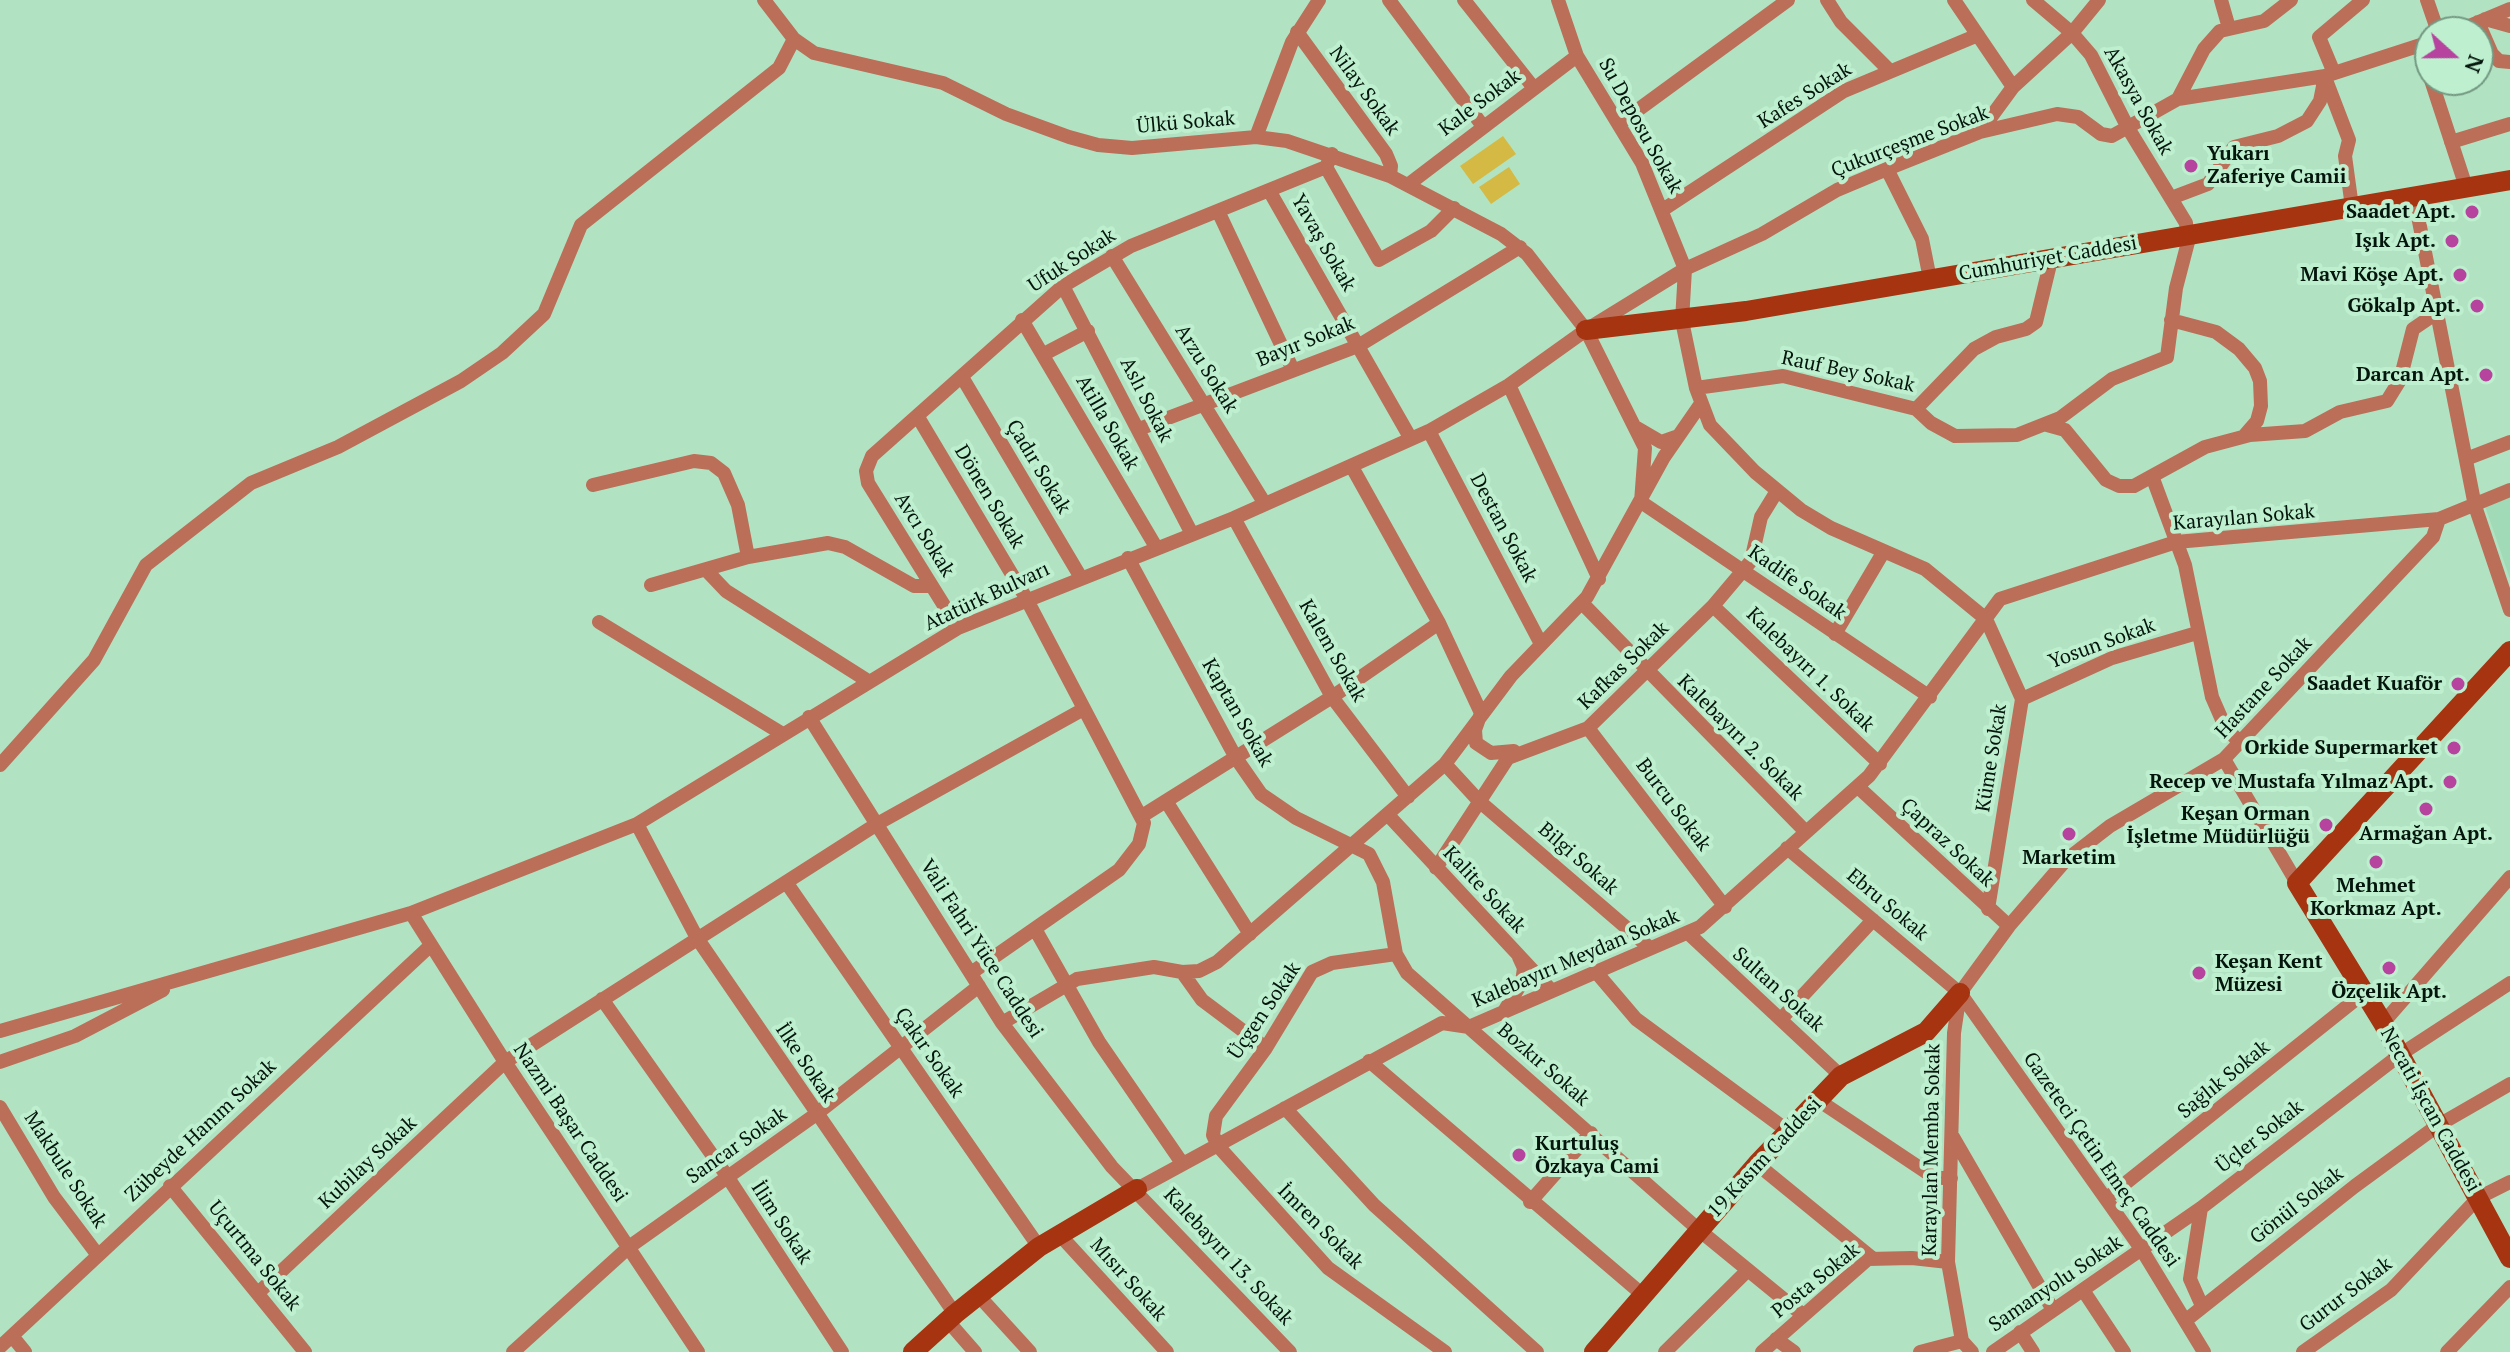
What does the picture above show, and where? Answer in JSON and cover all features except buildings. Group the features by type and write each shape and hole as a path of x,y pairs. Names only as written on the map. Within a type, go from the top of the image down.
{"main road":[{"name":"Cumhuriyet Caddesi","path":"1586,330 1682,321 2510,180"},
{"path":"2295,879 2510,639"},
{"path":"2295,879 2510,651"},
{"name":"Necati İşcan Caddesi","path":"2295,879 2401,1054 2510,1258"},
{"name":"19 Kasım Caddesi","path":"1594,1352 1757,1164 1841,1076 1926,1032 1960,993"},
{"path":"913,1352 951,1317 1039,1247 1137,1189"}],"street":[{"name":"Ülkü Sokak","path":"764,0 794,39 829,59 943,83 1020,119 1098,145 1132,148 1256,137 1287,141 1329,160 1390,176 1454,208 1520,247 1586,330 1646,454 1641,502"},
{"path":"1256,137 1297,32 1319,0"},
{"path":"1389,0 1482,125"},
{"path":"1464,0 1533,87"},
{"name":"Su Deposu Sokak","path":"1558,0 1577,56 1620,123 1664,209 1685,269 1682,321 1700,405"},
{"path":"1620,123 1788,0"},
{"path":"1827,0 1841,22 1889,70"},
{"path":"1954,0 2013,87"},
{"name":"Akasya Sokak","path":"2033,0 2072,33 2091,55 2128,128 2184,218 2188,235"},
{"path":"1980,132 2013,87 2072,33 2099,0"},
{"path":"2221,0 2229,28"},
{"path":"2178,99 2208,43 2229,28 2264,21 2291,0"},
{"path":"2352,207 2345,156 2349,140 2319,37 2363,0"},
{"name":"Nilay Sokak","path":"1297,32 1386,154 1391,166 1390,176"},
{"name":"Kafes Sokak","path":"1664,209 1837,95 1889,70 1978,35"},
{"path":"0,765 94,660 146,565 251,483 338,447 447,389 502,353 544,314 581,225 779,68 794,39"},
{"path":"2128,128 2178,99 2329,75 2414,48"},
{"name":"Kale Sokak","path":"1409,184 1482,125 1577,56"},
{"path":"2171,198 2208,184 2234,147 2278,136 2307,121 2320,101 2329,75"},
{"path":"2437,96 2466,187"},
{"name":"Çukurçeşme Sokak","path":"1586,330 1685,269 1762,234 1837,190 1980,132 2063,113 2078,117 2105,136 2128,128"},
{"path":"2451,142 2510,124"},
{"path":"1329,160 1379,260 1431,231 1454,208"},
{"name":"Ufuk Sokak","path":"869,460 1063,286 1112,256 1270,192 1329,160"},
{"path":"1887,169 1922,239 1930,279"},
{"name":"Yavaş Sokak","path":"1270,192 1411,439"},
{"path":"2414,196 2475,506 2510,610"},
{"path":"1218,211 1293,370"},
{"path":"1916,409 1940,429 1962,437 2017,435 2047,425 2092,397 2112,379 2166,360 2188,235"},
{"name":"Bayır Sokak","path":"1139,429 1358,346 1520,247"},
{"name":"Arzu Sokak","path":"1112,256 1265,504"},
{"name":"Rauf Bey Sokak","path":"1696,388 1783,376 1916,409 1974,349 2034,324 2042,309 2052,256"},
{"name":"Aslı Sokak","path":"1063,286 1192,534"},
{"path":"2047,425 2065,430 2096,471 2110,482 2128,487 2195,450 2244,436 2305,431 2340,412 2387,401 2400,380 2413,329 2438,312"},
{"name":"Atilla Sokak","path":"1022,320 1156,547"},
{"path":"2171,320 2216,332 2250,361 2260,381 2257,431 2265,434"},
{"name":"Atatürk Bulvarı","path":"188,977 411,913 637,824 781,733 958,628 1080,576 1234,518 1429,431 1509,385 1586,330"},
{"path":"1044,354 1088,331"},
{"name":"Çadır Sokak","path":"962,377 1080,576"},
{"path":"1509,385 1599,579"},
{"path":"1002,1023 1067,984 1125,969 1154,967 1182,972 1211,966 1389,816 1445,764 1473,744 1481,713 1541,644 1582,603 1599,579 1678,436 1700,405 1715,431 1777,491 1816,519 1925,569 1986,619"},
{"name":"Dönen Sokak","path":"918,417 1026,598 1082,710 1142,816"},
{"path":"2244,436 2257,421"},
{"path":"1635,426 1655,441 1667,442 1678,436"},
{"name":"Destan Sokak","path":"1429,431 1541,644"},
{"path":"2466,459 2510,442"},
{"name":"Avcı Sokak","path":"869,460 868,483 958,628"},
{"path":"593,485 694,461 711,463 724,473 738,505 748,557"},
{"path":"1352,467 1439,623 1481,713"},
{"path":"2152,476 2192,589 2197,633 2216,709 2226,729 2240,742"},
{"name":"Karayılan Sokak","path":"1986,619 2000,599 2176,542 2439,519 2510,490"},
{"name":"Kafkas Sokak","path":"1519,750 1588,728 1648,673 1744,571 1754,555 1763,510 1777,491"},
{"name":"Kadife Sokak","path":"1641,502 1930,697"},
{"name":"Kalem Sokak","path":"1234,518 1332,697 1408,797"},
{"name":"Hastane Sokak","path":"1960,993 2009,926 2056,871 2086,844 2224,759 2433,537 2439,519"},
{"path":"651,585 748,557 835,543 914,586 932,586"},
{"path":"1835,634 1884,551"},
{"name":"Kaptan Sokak","path":"1128,558 1236,758 1269,801 1296,818 1355,844"},
{"path":"706,570 726,591 868,681"},
{"name":"Kalebayırı 2. Sokak","path":"1582,603 1805,831"},
{"name":"Kalebayırı 1. Sokak","path":"1713,606 1880,764"},
{"name":"Kalebayırı Meydan Sokak","path":"1137,1189 1445,1022 1469,1027 1689,934 1725,907 1880,764 1986,619"},
{"name":"Küme Sokak","path":"1986,619 2022,699 1988,909"},
{"path":"599,622 781,733"},
{"path":"1142,816 1332,697 1439,623"},
{"name":"Yosun Sokak","path":"2022,699 2112,658 2197,633"},
{"name":"Kubilay Sokak","path":"258,1293 505,1062 877,824 1082,710"},
{"name":"Vali Fahri Yüce Caddesi","path":"809,717 1002,1023 1112,1167 1137,1189"},
{"name":"Burcu Sokak","path":"1588,728 1725,907"},
{"path":"1473,744 1495,754 1519,750"},
{"path":"1473,744 1488,757 1492,772 1479,801"},
{"path":"1436,868 1503,763 1519,750"},
{"path":"2224,759 2295,879"},
{"name":"Bilgi Sokak","path":"1445,764 1479,801 1650,948"},
{"name":"Çapraz Sokak","path":"1858,787 2009,926"},
{"path":"1166,801 1250,934"},
{"name":"Sancar Sokak","path":"513,1352 629,1247 815,1115 902,1048 1035,929 1126,863 1143,835 1142,816"},
{"name":"Kalite Sokak","path":"1389,816 1552,991"},
{"name":"İlke Sokak","path":"637,824 697,938 975,1352"},
{"path":"1355,844 1369,854 1381,875 1396,954"},
{"name":"Ebru Sokak","path":"1787,848 1960,993"},
{"path":"2383,1023 2510,877"},
{"name":"Çakır Sokak","path":"786,882 1039,1247"},
{"name":"Nazmi Başar Caddesi","path":"411,913 505,1062 698,1352"},
{"path":"1781,1019 1873,920"},
{"path":"1035,929 1119,1073 1182,1163"},
{"name":"Sultan Sokak","path":"1689,934 1745,990 1781,1019 1841,1076"},
{"name":"Zübeyde Hanım Sokak","path":"0,1347 430,946"},
{"name":"Bozkır Sokak","path":"1396,954 1407,973 1699,1230 1803,1315"},
{"name":"Üçgen Sokak","path":"1218,1146 1213,1130 1216,1116 1266,1048 1315,969 1332,963 1396,954"},
{"path":"1502,1012 1520,989 1524,968 1519,956"},
{"path":"1182,972 1202,1000 1266,1048"},
{"path":"1596,972 1636,1019 1788,1131"},
{"path":"0,1031 188,977"},
{"path":"0,1062 75,1036 188,977"},
{"name":"Üçler Sokak","path":"2142,1250 2401,1054 2510,983"},
{"name":"Sağlık Sokak","path":"2107,1198 2365,992"},
{"name":"Karayılan Memba Sokak","path":"1960,993 1954,1042 1948,1262 1967,1346"},
{"name":"Gazeteci Çetin Emeç Caddesi","path":"1960,993 2107,1198 2204,1352"},
{"name":"İlim Sokak","path":"602,999 727,1176 842,1352"},
{"path":"1926,1032 1944,1032 1954,1042"},
{"path":"1369,1061 1530,1202 1643,1295"},
{"name":"Gönül Sokak","path":"2185,1321 2437,1126 2510,1084"},
{"path":"1818,1100 1935,1178 1951,1178"},
{"name":"Makbule Sokak","path":"0,1107 54,1197 97,1254"},
{"path":"1285,1108 1374,1205 1537,1352"},
{"path":"1530,1202 1591,1133"},
{"path":"1952,1136 2053,1310"},
{"name":"İmren Sokak","path":"1218,1146 1328,1268 1445,1352"},
{"path":"1757,1164 1872,1258"},
{"path":"2478,1198 2510,1182"},
{"name":"Uçurtma Sokak","path":"170,1186 305,1352"},
{"name":"Kalebayırı 13. Sokak","path":"1137,1189 1283,1350"},
{"name":"Gurur Sokak","path":"2303,1352 2391,1290 2478,1198"},
{"path":"2201,1208 2190,1279 2202,1306"},
{"name":"Mısır Sokak","path":"1059,1234 1167,1352"},
{"name":"Samanyolu Sokak","path":"1993,1352 2142,1250"},
{"name":"Posta Sokak","path":"1762,1352 1872,1258 1948,1262"},
{"path":"1665,1352 1748,1270"},
{"path":"2447,1352 2510,1287"},
{"path":"2083,1290 2124,1352"},
{"path":"978,1295 1030,1352"},
{"path":"2020,1332 2033,1352"},
{"path":"12,1336 25,1352"},
{"path":"1776,1339 1794,1352"},
{"path":"1920,1352 1967,1346"}],"shaded area":[{"path":"1503,136 1516,154 1473,184 1460,166"},
{"path":"1509,167 1520,184 1491,204 1479,187"},
{"path":"2510,494 2510,579 2485,506"}],"place":[{"name":"Yukarı Zaferiye Camii","path":"2191,166"},
{"name":"Saadet Apt.","path":"2472,212"},
{"name":"Işık Apt.","path":"2452,241"},
{"name":"Mavi Köşe Apt.","path":"2460,275"},
{"name":"Gökalp Apt.","path":"2477,306"},
{"name":"Darcan Apt.","path":"2486,375"},
{"name":"Saadet Kuaför","path":"2458,684"},
{"name":"Orkide Supermarket","path":"2454,748"},
{"name":"Recep ve Mustafa Yılmaz Apt.","path":"2450,782"},
{"name":"Armağan Apt.","path":"2426,809"},
{"name":"Keşan Orman İşletme Müdürlüğü","path":"2326,825"},
{"name":"Marketim","path":"2069,834"},
{"name":"Mehmet Korkmaz Apt.","path":"2376,862"},
{"name":"Özçelik Apt.","path":"2389,968"},
{"name":"Keşan Kent Müzesi","path":"2199,973"},
{"name":"Kurtuluş Özkaya Cami","path":"1519,1155"}]}
